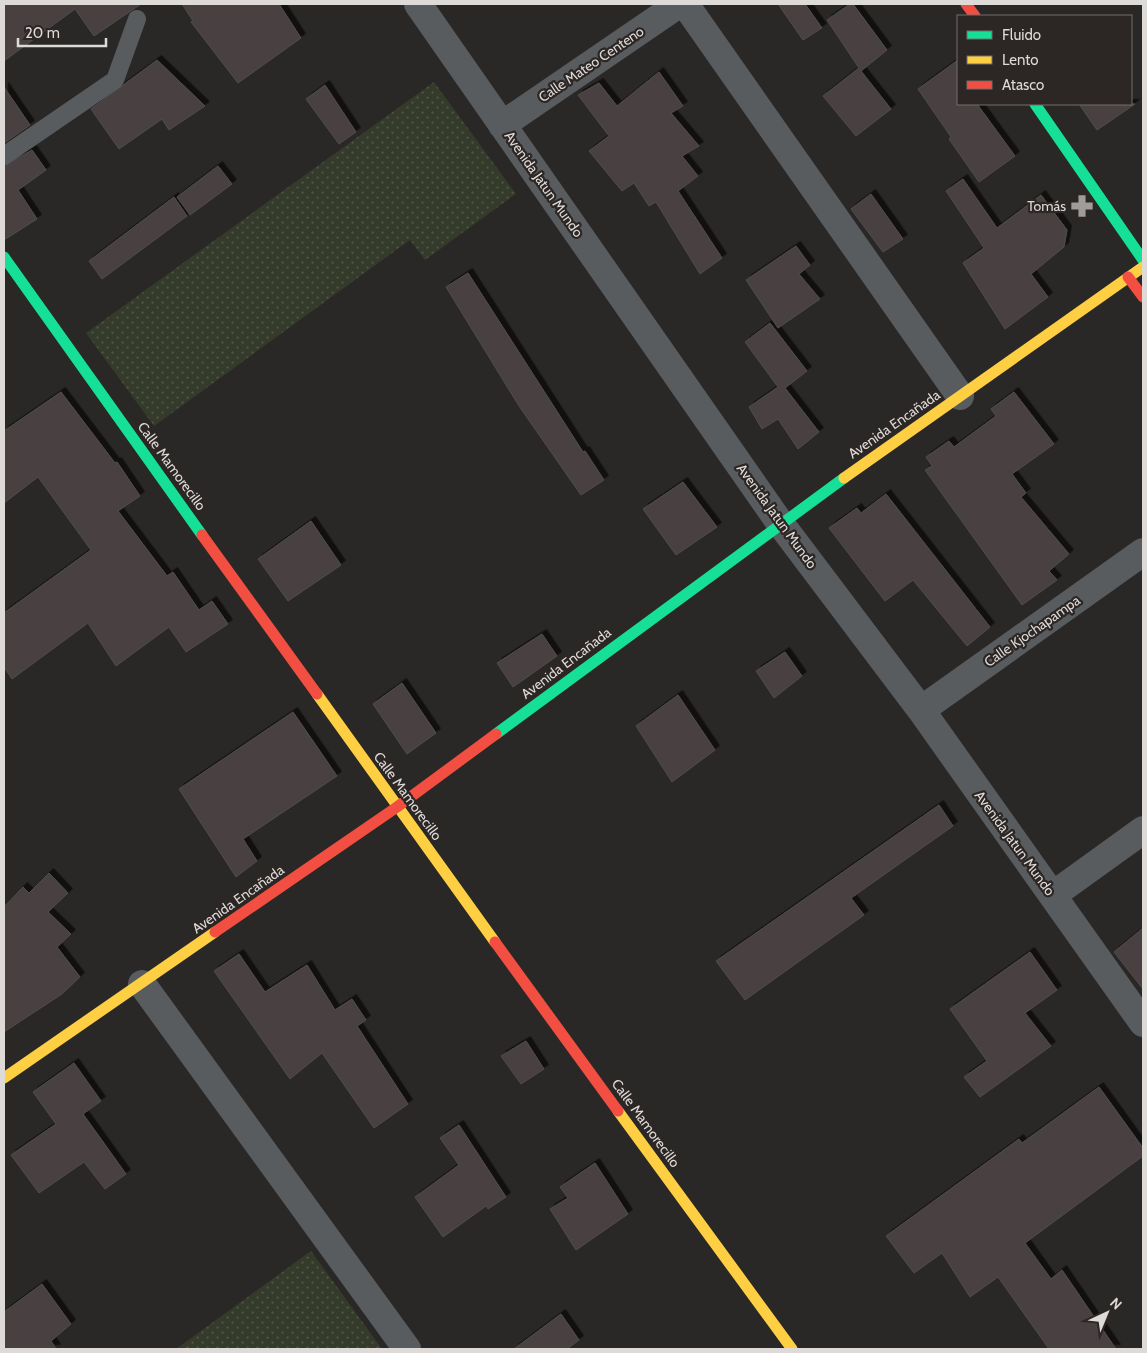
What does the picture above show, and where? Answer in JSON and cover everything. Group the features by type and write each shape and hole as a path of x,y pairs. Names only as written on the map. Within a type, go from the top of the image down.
{"main road":[{"path":"966,4 974,15"},
{"path":"1036,105 1143,260"},
{"name":"Calle Mamorecillo","path":"4,257 397,807 792,1349"},
{"name":"Avenida Encañada","path":"4,1078 397,807 780,523 1143,267"},
{"path":"1128,277 1143,297"}],"street":[{"name":"Avenida Jatun Mundo","path":"418,4 780,523 920,710 1143,1022"},
{"name":"Calle Mateo Centeno","path":"502,124 679,4"},
{"path":"686,4 960,396"},
{"name":"Calle Kjochapampa","path":"920,710 1143,552"},
{"path":"1053,896 1143,830"},
{"path":"142,984 406,1349"}],"lane":[{"path":"4,156 116,80 137,19"}],"green space":[{"path":"434,82 516,194 425,260 410,240 154,426 86,333"},
{"path":"311,1251 382,1349 176,1349"}],"building":[{"path":"4,4 141,4 94,36 75,9 4,61"},
{"path":"182,4 279,4 301,38 238,83 191,22 193,21"},
{"path":"778,4 805,4 822,28 803,40"},
{"path":"850,4 853,4 887,50 861,71 891,109 856,136 823,96 859,68 827,20"},
{"path":"157,60 205,106 169,130 162,119 119,149 91,109"},
{"path":"957,61 957,105 978,105 1015,156 979,182 949,139 951,137 918,89"},
{"path":"659,72 683,106 671,113 699,146 682,156 698,176 678,191 722,258 700,274 656,202 649,206 634,183 622,191 589,151 609,136 578,95 599,83 617,106"},
{"path":"325,85 356,132 339,144 306,99"},
{"path":"4,87 30,125 4,143"},
{"path":"1135,104 1097,130 1080,105"},
{"path":"32,150 46,170 18,190 37,219 4,240 4,166"},
{"path":"218,166 232,184 190,215 177,197"},
{"path":"963,179 997,228 1041,195 1067,230 1064,247 1031,274 1048,297 1005,329 963,263 984,248 946,191"},
{"path":"871,194 903,239 883,252 851,209"},
{"path":"174,197 187,216 102,279 89,261"},
{"path":"796,246 810,265 799,274 820,299 778,328 746,280"},
{"path":"468,273 583,452 585,451 604,480 581,495 519,406 446,287"},
{"path":"770,323 807,371 785,388 819,432 798,449 778,419 762,429 749,407 778,387 745,342"},
{"path":"61,392 115,463 117,462 140,496 118,511 167,576 173,572 199,610 212,601 228,624 186,652 169,627 116,666 88,623 12,679 4,667 4,613 91,550 38,477 4,503 4,431"},
{"path":"1014,392 1054,444 1012,474 1026,493 1021,497 1069,554 1049,571 1057,580 1022,605 925,470 932,466 926,457 949,441 954,447 996,416 991,409"},
{"path":"683,482 717,527 676,555 643,509"},
{"path":"886,494 990,627 967,646 913,580 885,601 829,528 857,508 861,513"},
{"path":"311,521 341,565 288,601 258,559"},
{"path":"542,634 557,656 513,687 497,663"},
{"path":"785,652 802,676 774,698 756,671"},
{"path":"402,683 436,733 407,754 373,704"},
{"path":"678,695 715,750 672,782 636,726"},
{"path":"293,712 337,776 243,839 257,861 236,877 179,789"},
{"path":"939,805 953,826 851,898 864,915 745,1000 716,961"},
{"path":"49,873 68,893 48,912 71,934 57,947 80,977 62,994 4,1032 4,907 23,887 29,893"},
{"path":"1143,928 1143,989 1114,952"},
{"path":"1030,952 1057,990 1025,1013 1051,1046 980,1097 964,1077 987,1061 950,1009"},
{"path":"239,954 265,992 307,965 335,1010 352,999 366,1020 357,1026 408,1104 374,1128 322,1053 290,1079 214,971"},
{"path":"526,1041 544,1069 521,1084 501,1056"},
{"path":"74,1063 101,1101 83,1114 126,1174 105,1189 84,1162 39,1193 11,1155 56,1124 33,1092"},
{"path":"1099,1087 1143,1148 1143,1156 1025,1243 1051,1279 1062,1270 1116,1349 1049,1349 998,1277 970,1297 942,1253 914,1273 886,1236 1019,1139 1022,1143"},
{"path":"459,1125 506,1197 488,1209 486,1206 443,1237 415,1197 459,1165 440,1138"},
{"path":"595,1163 628,1214 576,1250 550,1209 568,1198 560,1187"},
{"path":"42,1284 71,1324 51,1341 56,1349 4,1349 4,1312"},
{"path":"561,1314 579,1340 567,1349 514,1349"}],"traffic: fast":[{"path":"1036,105 1143,260"},
{"path":"4,257 202,535"},
{"path":"496,734 844,478"}],"traffic: slow":[{"path":"844,478 1143,267"},
{"path":"317,694 495,942"},
{"path":"4,1078 215,932"},
{"path":"618,1111 792,1349"}],"traffic: jam":[{"path":"966,4 974,15"},
{"path":"1128,277 1143,297"},
{"path":"202,535 317,694"},
{"path":"215,932 397,807 496,734"},
{"path":"495,942 618,1111"}],"place":[{"name":"Tomás","path":"1082,206"}]}
